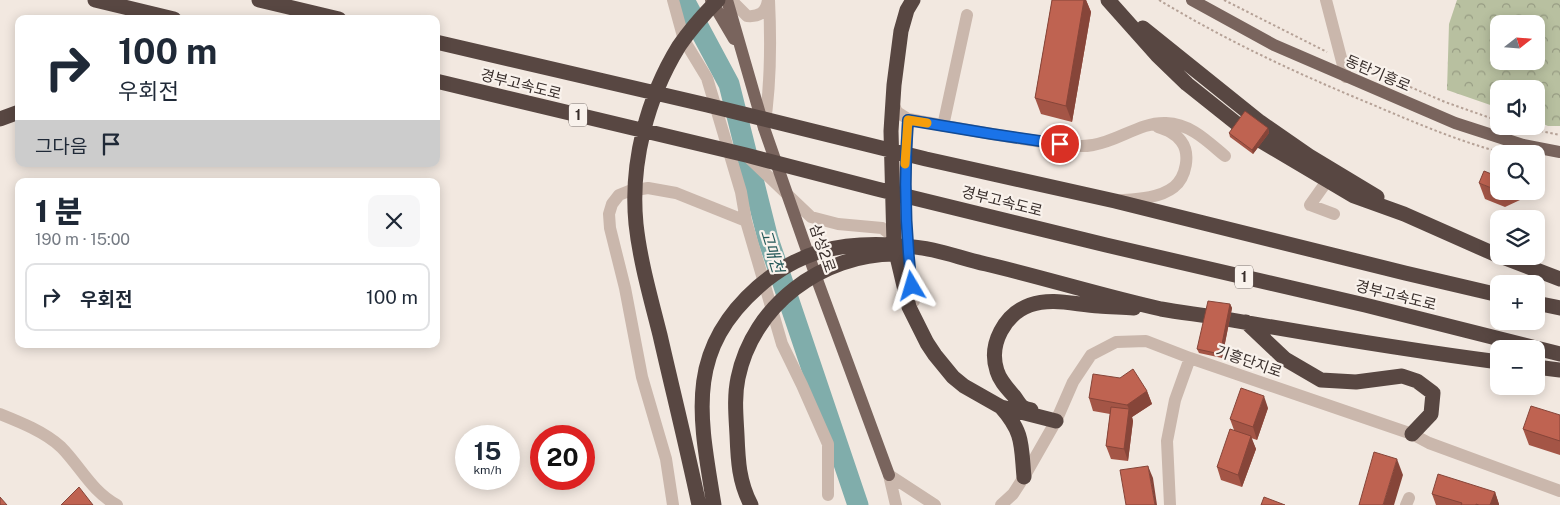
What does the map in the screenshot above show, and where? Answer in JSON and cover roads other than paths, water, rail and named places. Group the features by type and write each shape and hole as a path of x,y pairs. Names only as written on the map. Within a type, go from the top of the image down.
{"highway":[{"path":"95,0 157,15"},
{"path":"259,0 321,15"},
{"path":"699,505 638,243 635,195 636,166 641,140 663,76 680,46 700,19 718,0"},
{"path":"913,0 907,10 901,31 892,101 891,128 894,237 909,307 927,343 953,377 964,386 1001,407 1056,421"},
{"path":"1108,0 1157,55 1187,84 1251,135 1354,196 1404,214 1490,252"},
{"path":"1108,0 1260,122 1309,156 1404,214"},
{"name":"경부고속도로","path":"440,43 707,105 926,160 1115,201 1490,293"},
{"name":"경부고속도로","path":"440,82 746,155 877,190 1365,305 1560,354"},
{"path":"0,119 15,113"},
{"path":"714,505 701,398 711,354 731,314 746,299 781,271 798,261 824,250 851,245 871,250 912,254 932,253 1163,309 1370,344 1490,361"},
{"path":"751,505 740,479 735,403 738,378 759,326 778,303 792,291 831,267 871,250"},
{"path":"1523,265 1560,279"},
{"path":"1056,421 1023,408 1001,380 996,369 994,357 1004,324 1019,310 1048,301 1098,306 1163,309"},
{"path":"1545,305 1560,308"},
{"path":"1246,322 1285,359 1320,380 1356,382 1402,376 1417,381 1433,393 1431,414 1412,434"},
{"path":"1545,368 1560,370"},
{"path":"1001,407 1018,428 1024,477"}],"main road":[{"path":"711,0 744,55"},
{"name":"삼성2로","path":"729,0 764,128 889,475"},
{"name":"동탄기흥로","path":"1192,0 1274,45 1455,123 1523,146 1560,152"}],"street":[{"path":"673,0 684,40 707,78 741,192 746,221 782,344 828,444 828,495"},
{"path":"729,0 747,16 755,16 762,14 768,0"},
{"path":"764,128 767,110 769,62 768,0"},
{"path":"1326,0 1346,77"},
{"path":"943,126 967,15"},
{"path":"892,101 897,112 908,120"},
{"path":"908,120 904,170 906,223 912,286 919,317 931,342 951,367 983,391 1003,402 1023,408"},
{"path":"891,128 896,123 908,120 1075,146 1093,145 1113,140 1151,124 1166,123 1185,126 1196,132 1225,156"},
{"path":"1115,201 1146,198 1162,193 1173,187 1182,177 1185,168 1185,150 1182,142 1174,134 1151,124"},
{"path":"746,155 810,217 838,224 882,228 894,237"},
{"path":"1327,181 1310,205 1334,214"},
{"path":"674,505 666,460 642,377 625,288 610,228 609,214 612,204 619,195 629,191 648,188 676,193 746,221"},
{"name":"기흥단지로","path":"1002,505 1013,494 1024,477 1056,421 1070,387 1091,355 1116,342 1146,341 1190,358 1412,434 1428,443 1560,491"},
{"path":"1170,505 1167,441 1174,400 1190,358"},
{"path":"0,414 38,432 60,446 92,485 108,500 117,505"},
{"path":"889,475 936,505"},
{"name":"삼성2로","path":"889,475 896,505"}],"waterway":[{"name":"고매천","path":"684,0 729,84 768,239 858,505"}]}
